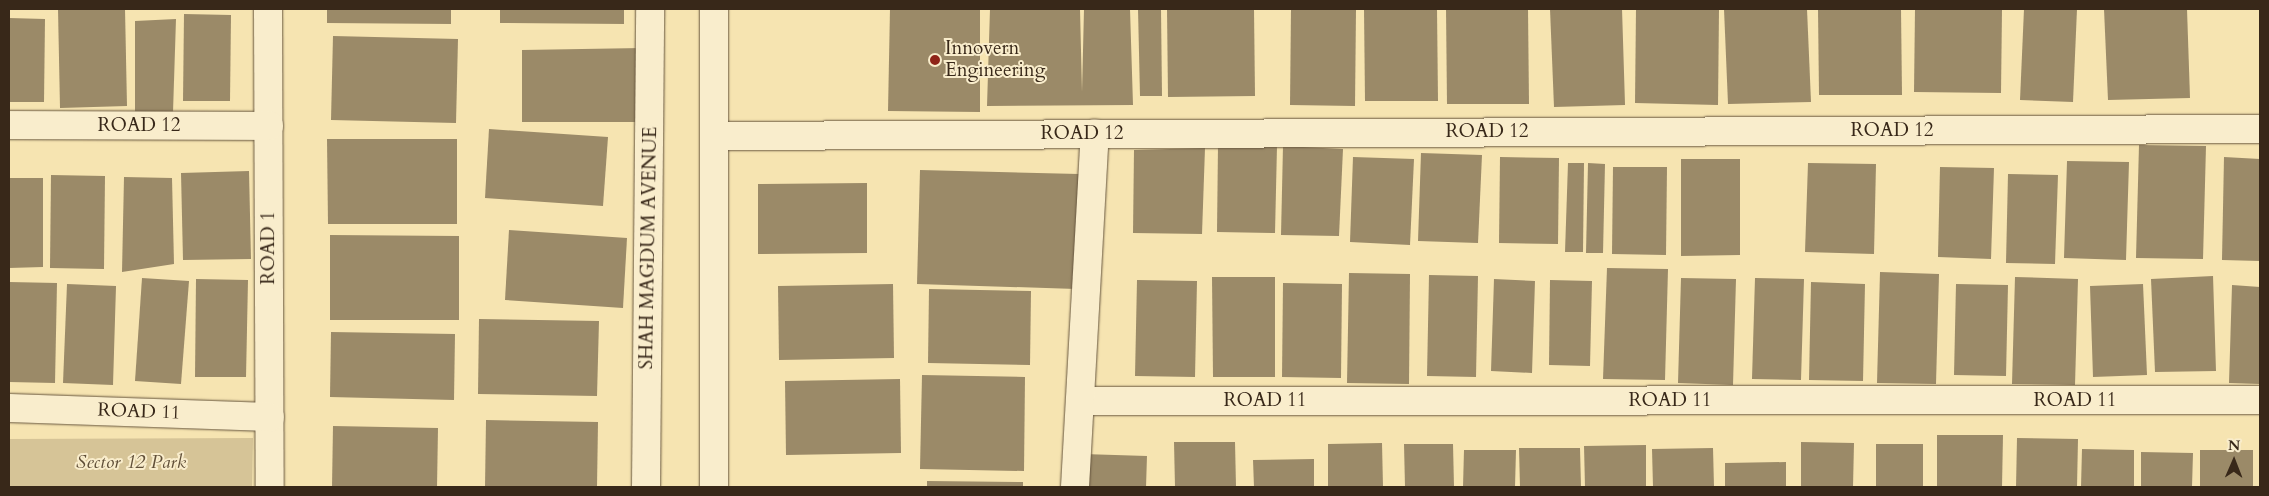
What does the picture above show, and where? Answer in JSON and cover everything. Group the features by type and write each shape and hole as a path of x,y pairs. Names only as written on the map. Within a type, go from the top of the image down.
{"street":[{"name":"ROAD 1","path":"268,9 270,487"},
{"name":"SHAH MAGDUM AVENUE","path":"646,487 650,9"},
{"path":"714,9 714,487"},
{"name":"ROAD 12","path":"9,125 269,126"},
{"name":"ROAD 12","path":"715,136 2260,129"},
{"path":"1075,487 1095,134"},
{"name":"ROAD 11","path":"1080,401 2260,400"},
{"name":"ROAD 11","path":"9,408 270,417"}],"green space":[{"name":"Sector 12 Park","path":"253,438 252,487 9,487 9,439"}],"building":[{"path":"58,9 125,9 127,106 60,108"},
{"path":"327,9 451,9 451,24 327,23"},
{"path":"500,9 624,9 624,24 500,23"},
{"name":"Innovern Engineering","path":"890,9 980,9 980,112 888,111"},
{"path":"990,9 1080,9 1082,92 1084,9 1130,9 1133,105 987,106"},
{"path":"1138,9 1161,9 1162,96 1140,96"},
{"path":"1167,9 1254,9 1255,96 1168,97"},
{"path":"1291,9 1356,9 1355,106 1290,105"},
{"path":"1364,9 1437,9 1438,101 1365,101"},
{"path":"1446,9 1528,9 1529,104 1447,104"},
{"path":"1550,9 1622,9 1625,105 1554,107"},
{"path":"1636,9 1719,9 1718,105 1635,103"},
{"path":"1724,9 1807,9 1811,102 1728,104"},
{"path":"1818,9 1901,9 1902,95 1819,95"},
{"path":"1915,9 2002,9 2001,93 1914,92"},
{"path":"2024,9 2077,9 2073,102 2020,100"},
{"path":"2104,9 2187,9 2190,98 2108,100"},
{"path":"184,14 231,15 230,101 183,101"},
{"path":"9,18 45,19 44,102 9,102"},
{"path":"176,19 173,112 135,116 135,21"},
{"path":"333,36 458,39 456,123 331,120"},
{"path":"642,48 642,122 522,122 522,50"},
{"path":"489,129 608,137 603,206 485,198"},
{"path":"327,139 457,139 457,224 328,224"},
{"path":"1218,145 1277,146 1275,233 1217,232"},
{"path":"2139,145 2206,146 2203,259 2136,258"},
{"path":"1283,146 1343,149 1339,236 1281,235"},
{"path":"1205,148 1202,234 1133,233 1134,150"},
{"path":"1421,153 1482,155 1478,243 1418,241"},
{"path":"1353,157 1414,159 1410,245 1350,242"},
{"path":"1500,157 1559,158 1558,244 1499,243"},
{"path":"2224,157 2260,159 2260,261 2222,260"},
{"path":"1681,159 1740,159 1740,255 1681,256"},
{"path":"2067,161 2129,162 2126,260 2064,258"},
{"path":"1568,163 1584,163 1583,252 1565,252"},
{"path":"1588,163 1605,164 1603,253 1586,253"},
{"path":"1808,163 1876,164 1874,254 1805,252"},
{"path":"1613,167 1667,167 1666,255 1612,254"},
{"path":"1940,167 1994,168 1991,259 1938,257"},
{"path":"920,170 1079,174 1076,289 917,284"},
{"path":"249,171 251,259 183,260 181,173"},
{"path":"2008,174 2058,175 2055,264 2006,263"},
{"path":"51,175 105,176 104,269 50,268"},
{"path":"124,177 172,178 174,264 122,272"},
{"path":"9,178 43,178 43,267 9,268"},
{"path":"867,183 867,253 758,254 758,184"},
{"path":"509,230 627,238 623,308 505,300"},
{"path":"330,235 459,236 459,320 330,320"},
{"path":"1607,268 1668,269 1665,380 1603,379"},
{"path":"1880,272 1939,274 1936,384 1877,383"},
{"path":"1349,273 1410,274 1409,384 1347,383"},
{"path":"1429,275 1478,276 1476,377 1427,376"},
{"path":"2213,276 2216,371 2155,372 2151,279"},
{"path":"1212,277 1275,277 1275,377 1213,377"},
{"path":"2015,277 2078,279 2075,385 2012,384"},
{"path":"142,278 189,281 181,384 135,381"},
{"path":"1681,278 1736,279 1733,385 1678,383"},
{"path":"1755,278 1804,279 1801,380 1752,379"},
{"path":"196,279 248,280 246,377 195,377"},
{"path":"1494,279 1535,281 1532,373 1491,371"},
{"path":"1137,280 1197,281 1195,377 1135,376"},
{"path":"1550,280 1592,281 1590,366 1549,365"},
{"path":"9,282 57,283 55,383 9,382"},
{"path":"1811,282 1865,284 1863,381 1809,380"},
{"path":"1283,283 1342,284 1341,378 1282,377"},
{"path":"67,284 116,286 113,385 63,383"},
{"path":"893,284 894,358 779,360 778,286"},
{"path":"1956,284 2008,285 2006,376 1954,375"},
{"path":"2143,284 2147,375 2093,377 2090,286"},
{"path":"2232,285 2260,287 2260,384 2229,383"},
{"path":"929,289 1031,291 1030,365 928,363"},
{"path":"479,319 599,321 597,396 478,394"},
{"path":"331,332 455,334 454,400 330,397"},
{"path":"922,375 1025,377 1024,471 920,469"},
{"path":"900,379 901,453 786,455 785,381"},
{"path":"486,420 598,422 597,487 485,487"},
{"path":"333,426 438,428 437,487 332,487"},
{"path":"1937,435 2003,435 2002,487 1937,487"},
{"path":"2017,438 2078,439 2077,487 2016,487"},
{"path":"1174,442 1235,442 1236,487 1175,487"},
{"path":"1801,442 1854,443 1853,487 1801,487"},
{"path":"1382,443 1383,487 1328,487 1328,444"},
{"path":"1404,444 1453,444 1454,487 1405,487"},
{"path":"1876,444 1923,444 1923,487 1876,487"},
{"path":"1646,445 1646,487 1585,487 1584,446"},
{"path":"1519,448 1580,448 1581,487 1520,487"},
{"path":"1713,448 1714,487 1653,487 1652,449"},
{"path":"2082,449 2134,450 2134,487 2081,487"},
{"path":"1464,450 1516,450 1515,487 1463,487"},
{"path":"2200,450 2253,450 2253,487 2200,487"},
{"path":"2141,452 2193,453 2192,487 2141,487"},
{"path":"1083,454 1147,456 1146,487 1082,487"},
{"path":"1314,459 1314,487 1254,487 1253,460"},
{"path":"1786,462 1786,487 1725,487 1725,463"},
{"path":"927,481 1023,482 1023,487 927,487"}],"place":[{"name":"Innovern Engineering","path":"935,60"}]}
